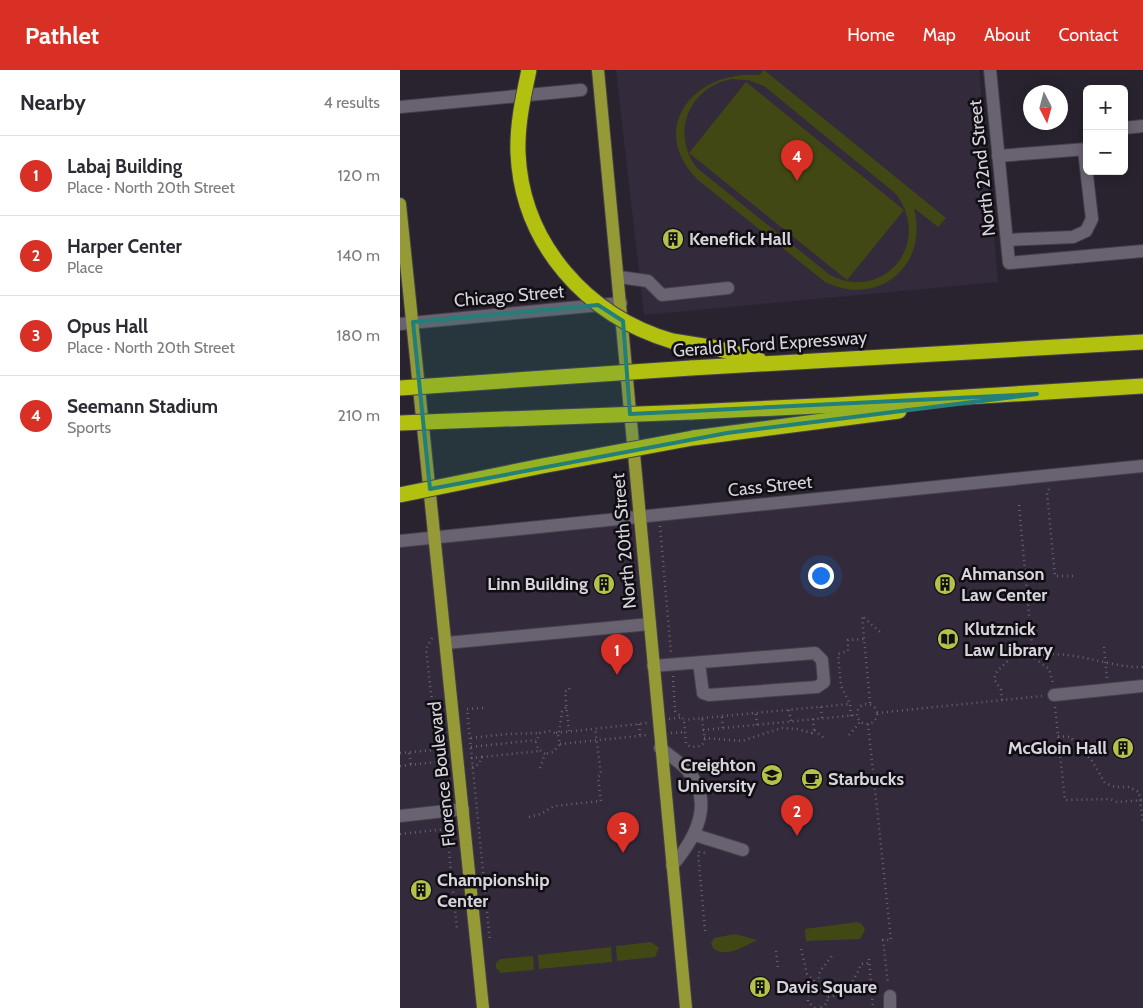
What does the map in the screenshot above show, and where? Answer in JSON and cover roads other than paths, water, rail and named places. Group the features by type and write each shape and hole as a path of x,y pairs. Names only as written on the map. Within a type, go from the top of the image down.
{"highway":[{"path":"528,70 519,122 519,163 527,205 545,245 574,284 607,311 649,333 692,345 716,348 770,362"},
{"name":"Gerald R Ford Expressway","path":"400,388 770,362 1143,342"},
{"path":"400,423 692,412 1037,394 1143,386"},
{"path":"400,496 551,464 693,438 1037,394"}],"main road":[{"name":"North 20th Street","path":"598,70 619,278 660,748 686,1008"},
{"name":"Florence Boulevard","path":"400,204 414,322 483,1008"}],"street":[{"name":"North 22nd Street","path":"990,70 1009,263 1143,252"},
{"path":"400,107 581,90"},
{"path":"1128,128 1143,126"},
{"path":"998,156 1083,150"},
{"path":"1007,240 1073,237 1086,231 1092,220 1088,175"},
{"path":"619,278 648,281 662,295 728,288"},
{"name":"Chicago Street","path":"400,324 621,302"},
{"name":"Cass Street","path":"400,541 1143,466"},
{"path":"446,643 650,624"},
{"path":"653,666 815,652 822,660 824,682 817,687 709,695 703,694 701,688 699,663"},
{"path":"1053,689 1143,686"},
{"path":"660,748 686,768 696,786 700,801 699,826 695,835 672,866"},
{"path":"400,816 463,809"},
{"path":"695,835 743,850"}],"place":[{"name":"Seemann Stadium","path":"797,181"},
{"name":"Kenefick Hall","path":"673,239"},
{"name":"Linn Building","path":"604,584"},
{"name":"Ahmanson Law Center","path":"945,584"},
{"name":"Klutznick Law Library","path":"948,639"},
{"name":"Labaj Building","path":"617,675"},
{"name":"McGloin Hall","path":"1123,748"},
{"name":"Creighton University","path":"772,775"},
{"name":"Starbucks","path":"812,779"},
{"name":"Harper Center","path":"797,836"},
{"name":"Opus Hall","path":"623,853"},
{"name":"Championship Center","path":"421,890"},
{"name":"Davis Square","path":"760,987"}]}
